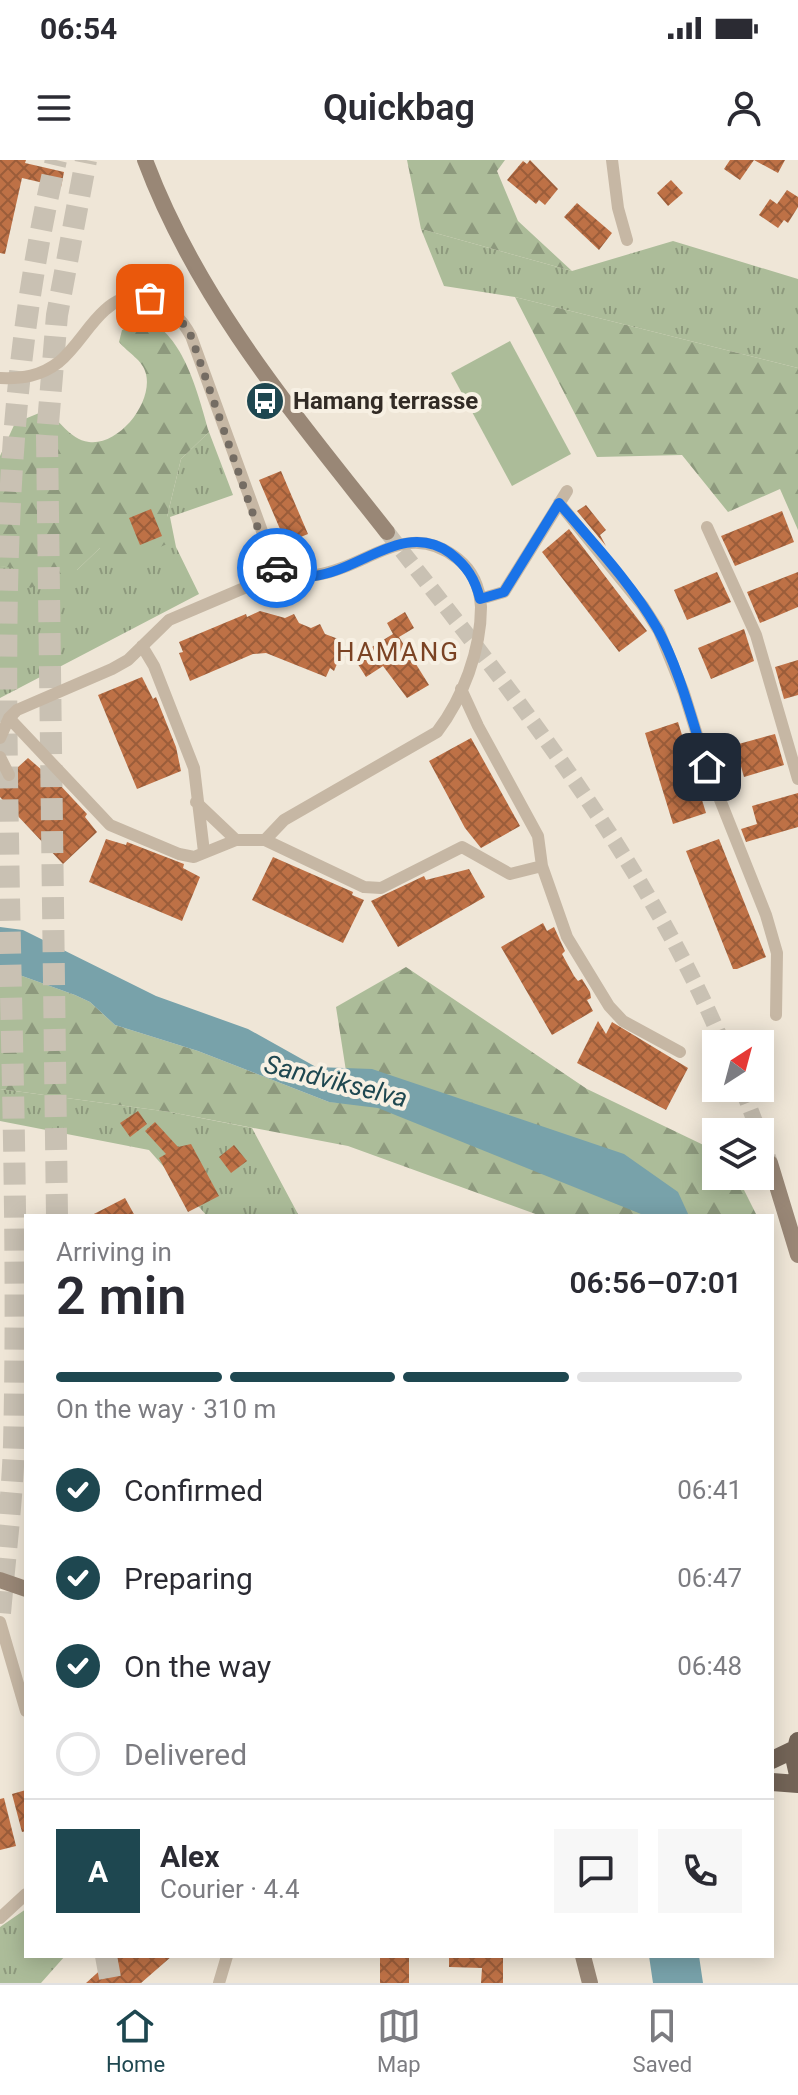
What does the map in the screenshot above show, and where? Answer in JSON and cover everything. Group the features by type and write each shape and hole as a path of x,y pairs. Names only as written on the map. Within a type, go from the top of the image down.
{"main road":[{"path":"145,160 187,256 216,307 387,532"},
{"path":"774,1176 798,1255"},
{"path":"0,1580 24,1588"},
{"path":"774,1759 796,1745 798,1775"},
{"path":"774,1782 798,1784"},
{"path":"584,1958 590,1983"}],"street":[{"path":"612,160 618,208 627,240"},
{"path":"0,378 42,373 60,361 106,310 124,299 136,296 165,303 191,336 275,567"},
{"path":"480,599 504,592 567,491"},
{"path":"559,503 643,606 659,631 684,693 707,767 766,915 777,953 776,1015"},
{"path":"707,527 756,635 798,779"},
{"path":"265,840 284,820 437,732 451,714 476,649 480,599 476,581 464,564 447,551 420,542 404,542 315,576 275,567"},
{"path":"0,738 9,718 17,710 112,669 169,620 258,582 275,567"},
{"path":"142,646 154,666 194,768 204,852"},
{"path":"461,689 538,836 542,866 567,937 609,1006 623,1021 680,1052"},
{"path":"9,718 110,825 179,854 194,857 236,840 265,840 364,887 381,888 462,847 510,874 542,866"},
{"path":"0,757 9,775"},
{"path":"196,802 236,840"},
{"path":"0,1622 24,1704"},
{"path":"0,1918 24,1896"},
{"path":"219,1983 226,1958"}],"green space":[{"path":"407,160 505,160 497,171 518,221 572,271 421,229"},
{"path":"421,229 572,271 673,241 798,279 798,368 515,297 444,286"},
{"path":"515,297 798,368 798,530 780,489 728,512 682,455 597,457"},
{"path":"145,319 170,338 179,351 188,367 209,432 181,459 167,517 172,542 129,560 100,548 77,570 30,588 13,568 0,566 0,456 15,423 44,411 70,433 89,442 112,437 122,430 139,409 147,385 142,365 119,342 122,330"},
{"path":"510,341 571,454 512,486 451,373"},
{"path":"209,432 233,495 170,517 176,547 199,594 0,698 0,566 77,570 100,548 167,517 181,459"},
{"path":"406,967 587,1089 702,1144 702,1190 744,1190 756,1214 535,1214 348,1146 170,1112 0,1089 0,968 90,1002 115,1025 198,1051 329,1102 351,1103 336,1007"},
{"path":"0,1089 170,1112 252,1128 298,1214 205,1214 149,1150 0,1121"},
{"path":"24,1910 24,1958 63,1958 41,1983 0,1983 0,1927"}],"water":[{"name":"Sandvikselva","path":"0,927 23,930 156,996 248,1029 316,1067 372,1069 624,1154 678,1192 688,1214 641,1214 378,1108 329,1102 198,1051 115,1025 90,1002 0,968"},
{"path":"649,1958 699,1958 703,1983 653,1983"}],"building":[{"path":"0,160 26,160 25,163 64,172 61,187 22,178 5,254 0,253"},
{"path":"530,160 558,189 545,205 539,200 536,204 507,180 523,161 527,164"},
{"path":"730,160 754,160 740,180 724,169"},
{"path":"754,160 785,160 778,173"},
{"path":"671,180 683,193 668,206 657,193"},
{"path":"787,190 798,197 798,207 788,223 784,220 778,228 759,215 770,199 777,204"},
{"path":"577,203 612,233 599,250 564,217"},
{"path":"281,471 308,534 286,543 259,480"},
{"path":"586,505 606,530 600,535 606,546 577,511"},
{"path":"151,509 162,536 140,545 129,518"},
{"path":"782,511 794,542 735,566 721,536"},
{"path":"569,529 647,631 619,652 542,552"},
{"path":"717,572 731,602 687,620 674,590"},
{"path":"798,572 798,607 760,623 747,592"},
{"path":"260,611 285,618 294,614 299,623 311,628 320,624 325,634 341,640 337,650 342,652 334,671 330,668 326,677 266,653 253,654 190,681 179,653 183,652 179,642"},
{"path":"405,612 414,628 399,637 429,685 407,698 383,666 366,677 354,658 393,634 387,623"},
{"path":"744,629 754,661 711,679 698,648"},
{"path":"798,660 798,695 784,699 775,667"},
{"path":"142,677 153,699 156,697 176,747 181,771 137,789 98,695"},
{"path":"678,722 706,813 673,824 645,733"},
{"path":"775,734 784,765 744,777 735,745"},
{"path":"471,738 520,826 481,848 465,828 429,761"},
{"path":"28,758 43,771 45,769 87,814 85,817 97,832 63,864 0,797 0,784 16,781 16,769"},
{"path":"798,793 798,827 746,842 741,829 757,824 752,806"},
{"path":"106,839 126,845 127,842 184,864 183,868 200,877 182,921 89,882"},
{"path":"719,839 766,957 737,969 733,969 686,851"},
{"path":"273,857 353,892 352,895 364,900 343,943 252,900"},
{"path":"469,869 485,897 398,947 371,901 424,876 426,880"},
{"path":"543,923 547,931 554,927 565,951 562,954 574,976 578,981 582,979 590,992 591,998 587,1000 593,1011 552,1035 501,947"},
{"path":"598,1021 606,1034 612,1022 688,1068 666,1110 577,1063"},
{"path":"138,1111 147,1124 130,1137 120,1123"},
{"path":"155,1122 178,1147 191,1144 219,1196 188,1212 159,1158 166,1154 145,1131"},
{"path":"234,1145 247,1161 231,1173 219,1157"},
{"path":"125,1198 134,1214 94,1214"},
{"path":"24,1791 24,1832 22,1832 12,1794"},
{"path":"4,1798 16,1846 0,1850 0,1799"},
{"path":"114,1958 170,1958 141,1983 86,1983"},
{"path":"380,1958 409,1958 409,1983 380,1983"},
{"path":"449,1958 503,1958 503,1983 481,1983 482,1968 449,1967"}],"tunnel":[{"path":"0,1613 13,1466 15,1369 6,665 10,497 25,330 56,160"},
{"path":"57,1214 47,436 57,315 86,160"},
{"path":"387,532 528,715 615,841 691,974 717,1030"},
{"path":"747,1102 754,1118"},
{"path":"106,1958 111,1983"}],"way so far":[{"path":"150,298 165,303 175,311 191,336 260,534 277,568"}],"place":[{"name":"Hamang terrasse","path":"265,401"}],"district":[{"name":"HAMANG","path":"398,652"}],"route":[{"path":"277,568 297,575 315,576 404,542 420,542 435,545 464,564 476,581 480,599 504,592 559,503 613,567 659,631 684,693 707,767"}]}
